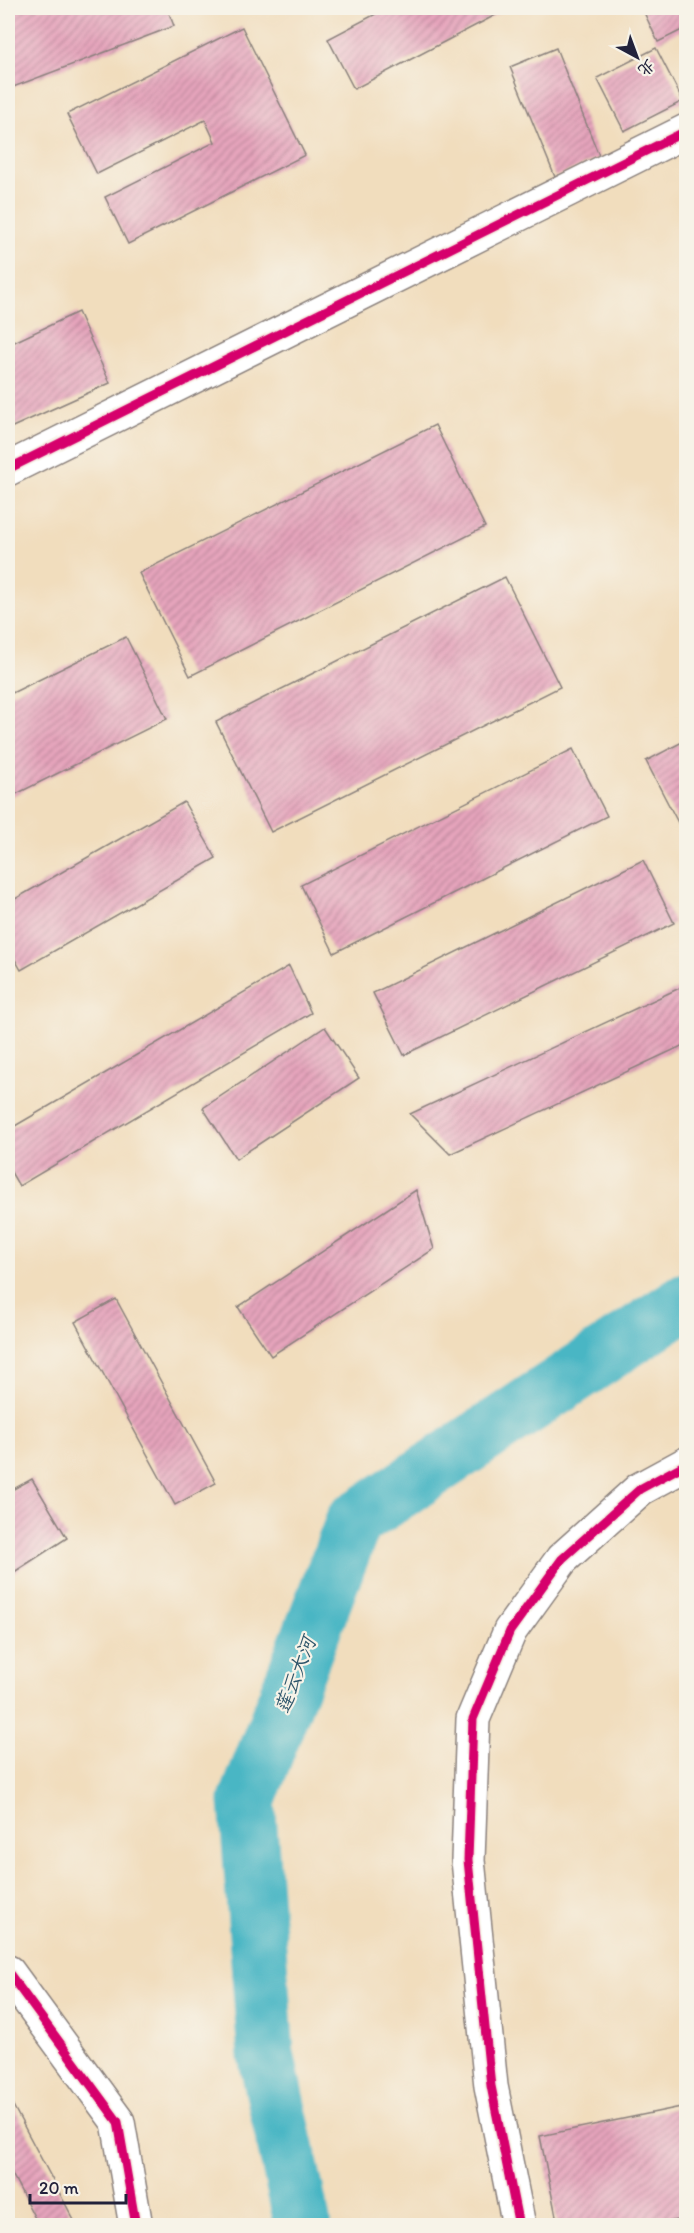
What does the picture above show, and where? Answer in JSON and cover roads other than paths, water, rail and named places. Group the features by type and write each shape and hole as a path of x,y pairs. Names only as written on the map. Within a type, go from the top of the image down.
{"street":[{"path":"8,469 687,132"},
{"path":"519,2226 491,2086 468,1860 473,1719 510,1630 562,1559 640,1489 687,1464"},
{"path":"8,1972 118,2122 136,2226"}],"waterway":[{"name":"莲云大河","path":"303,2226 266,2055 247,1801 354,1521 686,1301"}]}
